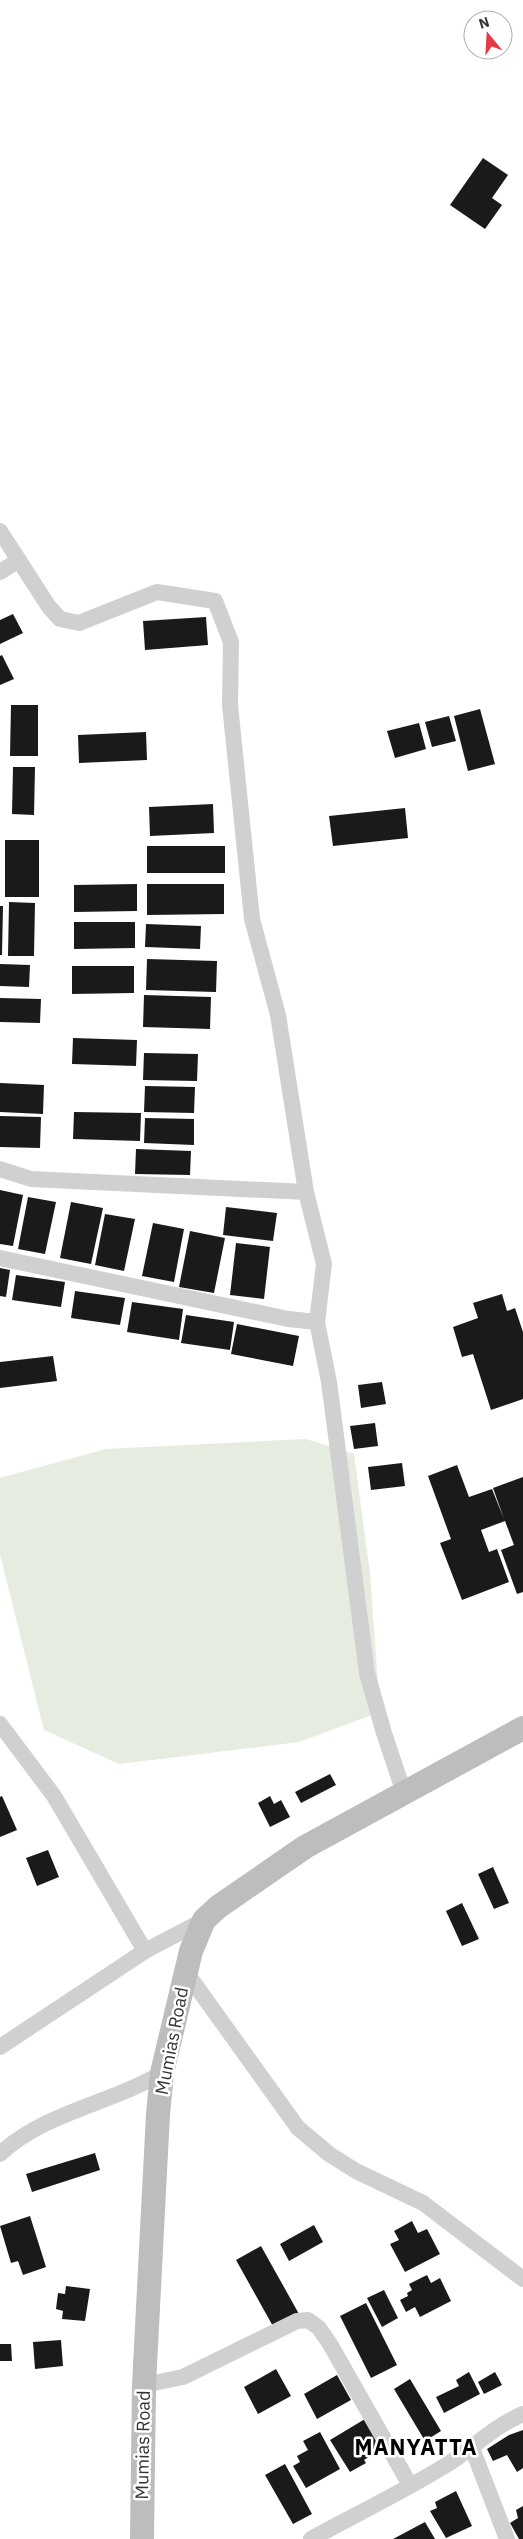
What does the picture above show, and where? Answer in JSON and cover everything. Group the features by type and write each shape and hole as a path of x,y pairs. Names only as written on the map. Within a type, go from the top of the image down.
{"street":[{"path":"0,532 49,607 60,619 78,623 157,592 215,601 231,642 230,705 252,919 278,1015 306,1192 324,1264 317,1322 328,1382 367,1673 404,1793"},
{"path":"0,572 19,560"},
{"path":"0,1169 31,1179 306,1192"},
{"path":"0,1258 288,1319 317,1322"},
{"path":"0,1724 54,1796 145,1951"},
{"name":"Mumias Road","path":"142,2539 144,2385 162,2074 194,1942 204,1920 218,1907 305,1847 523,1728"},
{"path":"0,2047 145,1951 204,1920"},
{"path":"186,1972 298,2128 329,2154 356,2171 423,2203 523,2279"},
{"path":"0,2154 29,2131 118,2096 162,2074"},
{"path":"144,2385 182,2377 262,2340 297,2321 308,2320 319,2328 330,2344 410,2485"},
{"path":"311,2539 410,2485 472,2448 506,2421 523,2414"},
{"path":"472,2448 507,2539"}],"shaded area":[{"path":"306,1439 354,1454 370,1574 380,1712 299,1742 119,1764 44,1730 0,1554 0,1478 106,1449"}],"building":[{"path":"483,158 508,175 492,198 502,205 485,229 450,205"},
{"path":"13,614 23,633 0,644 0,620"},
{"path":"206,617 208,645 145,650 143,621"},
{"path":"2,655 14,679 0,685 0,656"},
{"path":"11,705 38,705 38,756 10,756"},
{"path":"480,709 495,764 468,771 454,716"},
{"path":"449,716 456,741 432,747 425,722"},
{"path":"419,723 426,749 395,758 387,731"},
{"path":"146,732 147,760 79,763 78,735"},
{"path":"13,767 35,767 34,815 12,814"},
{"path":"213,804 214,833 150,836 149,807"},
{"path":"405,808 408,838 333,846 329,816"},
{"path":"5,840 39,840 39,897 5,897"},
{"path":"147,846 225,846 225,873 147,873"},
{"path":"137,884 137,911 74,912 74,885"},
{"path":"147,884 224,884 224,914 147,915"},
{"path":"9,902 35,903 34,956 8,956"},
{"path":"0,906 3,906 2,955 0,955"},
{"path":"74,922 135,922 135,948 74,949"},
{"path":"146,924 201,926 200,949 145,947"},
{"path":"147,959 217,961 216,992 146,990"},
{"path":"0,964 30,965 29,987 0,986"},
{"path":"72,966 134,966 134,993 72,994"},
{"path":"144,995 211,997 210,1029 143,1027"},
{"path":"0,998 41,999 40,1023 0,1022"},
{"path":"73,1038 137,1040 136,1066 72,1064"},
{"path":"144,1053 198,1054 197,1081 143,1080"},
{"path":"0,1083 44,1085 43,1114 0,1112"},
{"path":"145,1086 195,1087 194,1113 144,1112"},
{"path":"74,1112 141,1113 140,1141 73,1139"},
{"path":"0,1116 41,1117 40,1148 0,1147"},
{"path":"145,1118 194,1119 194,1145 144,1143"},
{"path":"136,1149 191,1151 190,1175 135,1174"},
{"path":"0,1190 23,1195 13,1246 0,1244"},
{"path":"28,1197 56,1202 45,1254 18,1249"},
{"path":"71,1202 103,1208 91,1264 60,1258"},
{"path":"226,1207 277,1213 273,1241 223,1235"},
{"path":"105,1214 135,1219 124,1271 95,1265"},
{"path":"153,1223 184,1229 174,1282 142,1276"},
{"path":"190,1231 225,1238 214,1293 179,1287"},
{"path":"236,1243 270,1247 264,1299 230,1295"},
{"path":"0,1268 10,1270 6,1297 0,1296"},
{"path":"16,1275 65,1282 61,1307 12,1300"},
{"path":"75,1291 125,1298 120,1325 71,1318"},
{"path":"502,1294 507,1311 515,1308 523,1332 523,1399 491,1410 473,1354 462,1357 453,1327 478,1318 473,1303"},
{"path":"132,1302 183,1309 179,1340 127,1332"},
{"path":"186,1315 234,1322 230,1350 181,1343"},
{"path":"237,1324 299,1336 293,1366 231,1354"},
{"path":"53,1356 57,1381 0,1388 0,1362"},
{"path":"382,1382 386,1404 361,1408 358,1385"},
{"path":"375,1423 378,1446 354,1449 350,1426"},
{"path":"402,1463 405,1486 371,1490 368,1467"},
{"path":"457,1465 469,1497 492,1489 504,1519 493,1488 523,1477 523,1592 517,1594 501,1550 514,1545 505,1521 481,1530 489,1552 497,1549 509,1582 462,1600 440,1543 451,1539 428,1476"},
{"path":"330,1774 336,1785 301,1803 295,1792"},
{"path":"2,1796 17,1830 0,1837 0,1797"},
{"path":"270,1796 274,1804 281,1800 290,1817 270,1827 258,1803"},
{"path":"48,1850 59,1877 37,1886 26,1858"},
{"path":"493,1867 509,1903 494,1909 478,1874"},
{"path":"462,1903 479,1939 462,1946 446,1911"},
{"path":"95,2153 100,2170 32,2192 26,2174"},
{"path":"30,2216 46,2267 23,2275 18,2261 11,2263 0,2226"},
{"path":"412,2221 418,2233 427,2229 440,2254 405,2272 390,2244 399,2240 394,2231"},
{"path":"314,2225 323,2242 289,2261 280,2244"},
{"path":"261,2246 299,2314 274,2328 236,2260"},
{"path":"427,2275 431,2283 440,2278 451,2301 420,2317 415,2307 406,2312 400,2300 408,2296 407,2293 412,2290 409,2284"},
{"path":"66,2286 90,2289 85,2321 62,2319 63,2311 56,2309 58,2293 65,2294"},
{"path":"384,2290 398,2318 382,2327 367,2298"},
{"path":"366,2303 397,2365 371,2378 340,2316"},
{"path":"61,2340 63,2366 35,2369 33,2342"},
{"path":"0,2344 11,2344 12,2361 0,2361"},
{"path":"276,2369 291,2396 258,2414 244,2387"},
{"path":"469,2372 480,2394 444,2413 436,2397 459,2386 456,2380"},
{"path":"495,2372 502,2385 484,2394 478,2382"},
{"path":"337,2375 351,2400 317,2419 304,2394"},
{"path":"410,2379 441,2431 425,2441 394,2389"},
{"path":"365,2419 383,2448 364,2460 366,2463 350,2472 330,2440"},
{"path":"523,2430 523,2468 517,2472 507,2455 493,2461 487,2449 509,2435"},
{"path":"320,2432 340,2469 306,2488 293,2466 300,2462 297,2456 308,2450 303,2441"},
{"path":"285,2464 312,2514 293,2524 265,2475"},
{"path":"456,2491 472,2526 446,2538 430,2511 437,2508 435,2502"},
{"path":"523,2506 523,2539 519,2539 510,2523 518,2518 516,2510"},
{"path":"425,2522 435,2539 393,2539"}],"district":[{"name":"MANYATTA","path":"416,2447"}]}
